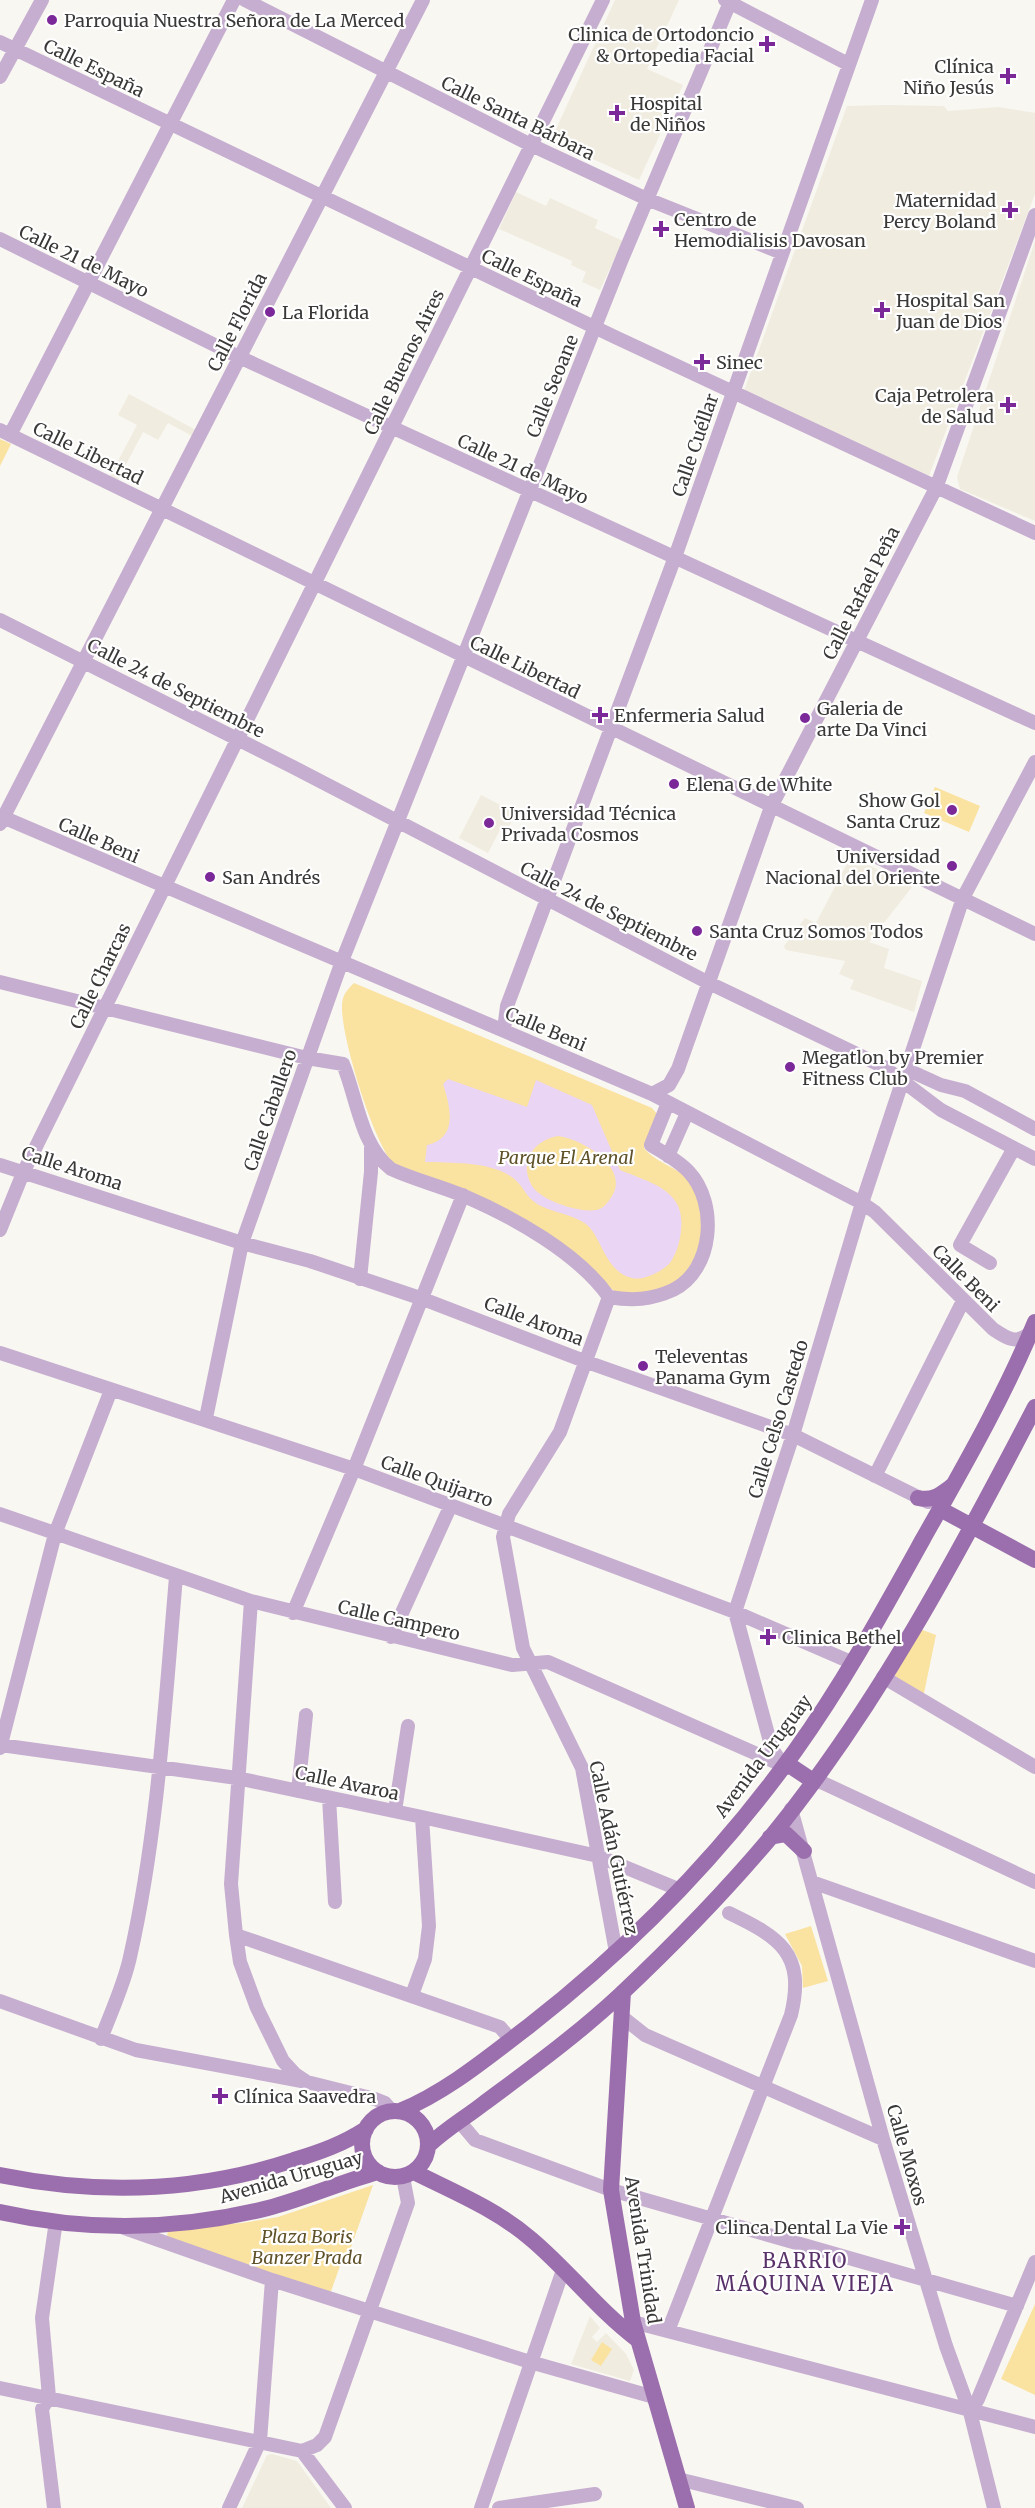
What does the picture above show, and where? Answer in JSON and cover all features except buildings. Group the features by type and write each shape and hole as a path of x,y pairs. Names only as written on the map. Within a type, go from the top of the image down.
{"main road":[{"name":"Avenida Uruguay","path":"396,2111 436,2094 511,2040 616,1952 743,1818 784,1766 853,1663 940,1509 1033,1327"},
{"path":"429,2145 578,2032 623,1992 711,1904 770,1837 813,1781 883,1677 1035,1407"},
{"path":"918,1498 928,1500 939,1496 952,1486"},
{"path":"986,1497 988,1518 998,1538"},
{"name":"Calle Aroma","path":"940,1509 998,1538 1035,1560"},
{"path":"784,1766 792,1767 813,1781"},
{"path":"770,1837 786,1834 804,1851"},
{"name":"Avenida Trinidad","path":"623,1992 611,2190 633,2322 687,2508"},
{"path":"409,2175 427,2155 429,2145 425,2131 418,2121 396,2111 381,2114 366,2129 362,2150 368,2164 386,2176 409,2175 486,2207 530,2238 596,2306 638,2340"},
{"name":"Avenida Uruguay","path":"0,2175 60,2184 123,2189 210,2181 266,2169 321,2151 345,2142 366,2129"},
{"name":"Avenida Uruguay","path":"0,2212 56,2221 122,2227 211,2220 315,2194 378,2172"},
{"path":"596,2306 605,2311 616,2309 625,2298 627,2287"}],"street":[{"path":"0,77 17,50 42,0"},
{"path":"5,433 88,282 234,0"},
{"name":"Calle Santa Bárbara","path":"245,0 531,146 647,199 782,253"},
{"name":"Calle Florida","path":"1,819 423,0"},
{"name":"Calle Buenos Aires","path":"237,739 603,0"},
{"name":"Calle Cuéllar","path":"504,1030 507,1006 675,557 872,0"},
{"path":"729,1 848,64"},
{"name":"Calle Seoane","path":"399,822 528,492 729,1"},
{"name":"Calle España","path":"0,42 168,125 322,196 595,328 1035,534"},
{"name":"Calle Rafael Peña","path":"707,982 771,807 936,488 1035,215"},
{"name":"Calle 21 de Mayo","path":"0,239 239,357 528,492 1035,723"},
{"name":"Calle Libertad","path":"5,433 1035,934"},
{"name":"Calle 24 de Septiembre","path":"0,620 237,739 707,982 884,1067 906,1076 965,1091 1035,1129"},
{"name":"Calle Charcas","path":"0,1230 23,1173 162,887 237,739"},
{"name":"Calle Celso Castedo","path":"735,1612 793,1435 862,1203 906,1076 963,898 1035,762"},
{"name":"Calle Beni","path":"1,819 342,961 652,1094 862,1203 875,1212 993,1329 1009,1340 1022,1340 1033,1327"},
{"name":"Calle Caballero","path":"206,1418 242,1243 342,961 399,822"},
{"path":"0,982 307,1058 343,1064 370,1145 382,1163 391,1169 463,1195 506,1216 571,1257 600,1284 609,1297 645,1300 674,1290 685,1281 698,1263 706,1234 708,1209 689,1171 651,1145 668,1102"},
{"path":"652,1094 669,1085 678,1069 707,982"},
{"name":"Calle 24 de Septiembre","path":"906,1076 941,1110 1035,1159"},
{"path":"941,1110 943,1097 954,1088"},
{"path":"668,1156 687,1113"},
{"path":"360,1280 371,1172 370,1145"},
{"path":"990,1263 960,1245 1014,1148"},
{"name":"Calle Aroma","path":"0,1165 242,1243 310,1261 360,1280 423,1299 586,1362 793,1435 940,1509"},
{"path":"293,1613 354,1469 463,1195"},
{"name":"Calle Adán Gutiérrez","path":"609,1297 560,1432 509,1514 503,1538 523,1648 582,1768 616,1952"},
{"path":"875,1476 963,1301"},
{"name":"Calle Quijarro","path":"0,1353 111,1390 206,1418 354,1469 735,1612 853,1663"},
{"path":"0,1746 55,1534 111,1390"},
{"path":"391,1637 451,1505"},
{"name":"Calle Campero","path":"0,1514 176,1577 293,1613 512,1665 548,1662 784,1766"},
{"path":"101,2039 130,1959 160,1767 176,1577"},
{"path":"250,1601 231,1884 236,1935 240,1962 257,2008 283,2061 295,2074 307,2082"},
{"path":"735,1612 772,1749 784,1766"},
{"path":"883,1677 1035,1767"},
{"path":"298,1791 306,1715"},
{"path":"395,1811 408,1726"},
{"name":"Calle Avaroa","path":"0,1746 237,1778 329,1797 598,1856 678,1889"},
{"path":"813,1781 823,1783 1035,1882"},
{"path":"329,1797 335,1902"},
{"name":"Calle Moxos","path":"792,1809 883,2139 926,2282 970,2412 994,2508"},
{"path":"412,1995 426,1959 429,1926 422,1817"},
{"path":"812,1882 1035,1961"},
{"path":"668,2331 791,2015 796,1986 794,1974 779,1940 729,1913"},
{"path":"236,1935 500,2027 511,2040"},
{"path":"0,2001 101,2039 170,2057 307,2082 375,2099 396,2111"},
{"path":"621,2016 645,2035 764,2085 883,2139"},
{"path":"459,2121 475,2140 611,2190 711,2221 1017,2306"},
{"path":"0,2388 33,2394 45,2403 260,2441 302,2451 317,2445 325,2436 408,2203 409,2175"},
{"path":"54,2508 45,2403 42,2318 56,2221"},
{"path":"122,2227 272,2280 530,2362 654,2397"},
{"path":"970,2412 1035,2262"},
{"path":"481,2508 563,2270"},
{"path":"229,2508 260,2441 272,2280"},
{"path":"633,2322 970,2412 1035,2427"},
{"path":"302,2451 345,2508"},
{"path":"678,2480 796,2508"},
{"path":"500,2508 595,2494"}],"shaded area":[{"name":"Hospital de Niños","path":"615,0 679,0 647,69 683,85 639,180 551,140"},
{"name":"Hospital San Juan de Dios","path":"847,106 944,106 948,111 999,107 1035,113 1035,194 929,476 744,391"},
{"path":"516,192 546,206 550,198 598,220 595,228 623,241 600,290 582,282 586,272 571,265 572,261 499,229"},
{"name":"Caja Petrolera de Salud","path":"1035,241 1035,521 960,489 957,477"},
{"path":"129,394 196,430 192,436 168,423 158,440 143,432 118,480 110,476 137,425 118,415"},
{"name":"Universidad Técnica Privada Cosmos","path":"481,795 516,813 507,830 501,828 488,853 459,838"},
{"path":"851,856 912,887 869,942 889,949 884,968 922,981 914,1012 850,989 854,980 839,974 845,961 786,950 784,946 805,918 816,923"},
{"path":"448,1079 527,1107 536,1080 592,1105 620,1170 664,1190 678,1206 681,1216 679,1244 669,1264 657,1273 632,1278 616,1269 586,1224 536,1203 517,1181 504,1172 470,1164 425,1162 427,1145 444,1136 450,1120 443,1084","holes":["558,1136 592,1149 602,1157 615,1177 615,1188 608,1201 600,1209 580,1210 561,1205 532,1186 527,1169 531,1153 549,1138"]},
{"path":"590,2316 600,2328 592,2337 597,2342 606,2333 626,2354 634,2370 630,2381 571,2364"},
{"path":"272,2454 297,2461 331,2508 242,2508 267,2455"}],"green space":[{"path":"0,439 11,444 0,466"},
{"name":"Show Gol Santa Cruz","path":"935,787 980,806 969,832 924,813"},
{"name":"Parque El Arenal","path":"354,983 652,1108 657,1114 644,1148 656,1159 684,1175 694,1187 700,1201 702,1231 694,1260 686,1272 675,1282 657,1292 621,1296 575,1254 393,1163 376,1134 347,1041 342,1002 345,993"},
{"path":"920,1629 936,1635 923,1698 893,1679"},
{"path":"811,1926 828,1981 803,1988 802,1966 785,1934"},
{"name":"Plaza Boris Banzer Prada","path":"373,2185 349,2253 345,2252 330,2294 167,2237 168,2229 242,2223 278,2217"},
{"path":"1035,2304 1035,2395 1001,2379"},
{"path":"602,2342 612,2349 601,2366 591,2360"}],"place":[{"name":"Parroquia Nuestra Señora de La Merced","path":"52,20"},
{"name":"Clinica de Ortodoncio & Ortopedia Facial","path":"767,44"},
{"name":"Clínica Niño Jesús","path":"1008,76"},
{"name":"Hospital de Niños","path":"617,113"},
{"name":"Maternidad Percy Boland","path":"1010,210"},
{"name":"Centro de Hemodialisis Davosan","path":"661,229"},
{"name":"Hospital San Juan de Dios","path":"882,310"},
{"name":"La Florida","path":"270,312"},
{"name":"Sinec","path":"702,362"},
{"name":"Caja Petrolera de Salud","path":"1008,405"},
{"name":"Enfermeria Salud","path":"600,715"},
{"name":"Galeria de arte Da Vinci","path":"805,718"},
{"name":"Elena G de White","path":"674,784"},
{"name":"Show Gol Santa Cruz","path":"952,810"},
{"name":"Universidad Técnica Privada Cosmos","path":"489,823"},
{"name":"Universidad Nacional del Oriente","path":"952,866"},
{"name":"San Andrés","path":"210,877"},
{"name":"Santa Cruz Somos Todos","path":"697,931"},
{"name":"Megatlon by Premier Fitness Club","path":"790,1067"},
{"name":"Televentas Panama Gym","path":"643,1366"},
{"name":"Clinica Bethel","path":"768,1637"},
{"name":"Clínica Saavedra","path":"220,2096"},
{"name":"Clinca Dental La Vie","path":"902,2227"}],"district":[{"name":"BARRIO MÁQUINA VIEJA","path":"805,2272"}]}
